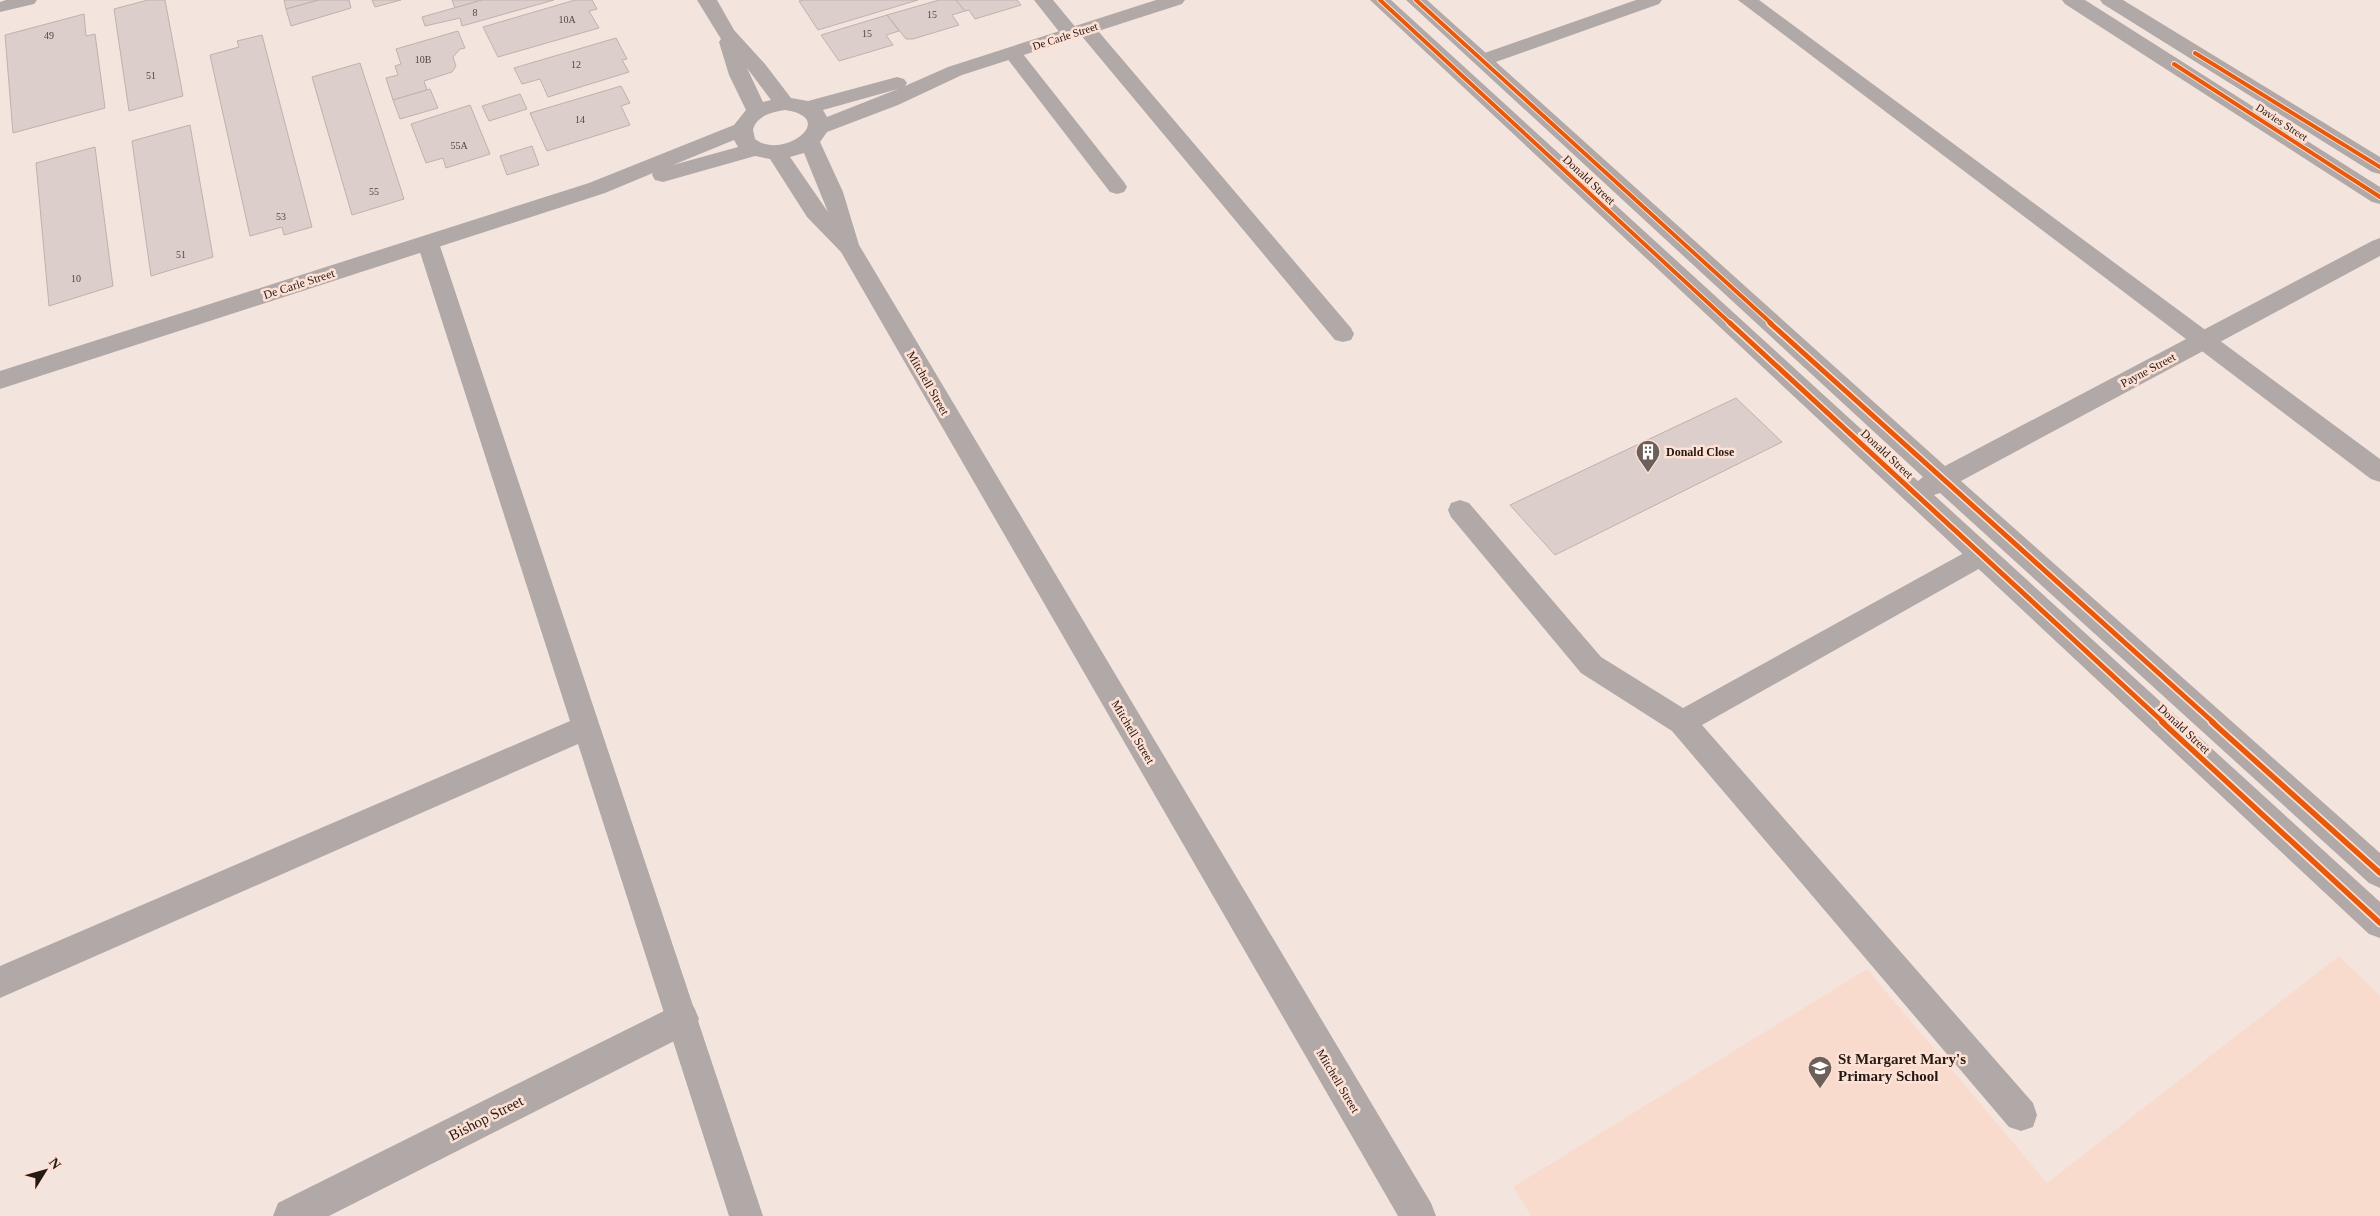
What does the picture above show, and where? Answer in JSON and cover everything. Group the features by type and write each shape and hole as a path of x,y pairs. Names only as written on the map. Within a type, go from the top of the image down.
{"street":[{"path":"707,0 726,33 758,68 785,104"},
{"name":"De Carle Street","path":"806,108 885,86 955,71 1175,0"},
{"name":"Donald Street","path":"1380,0 2380,923"},
{"name":"Donald Street","path":"1416,0 1942,479 2380,873"},
{"name":"Davies Street","path":"2072,0 2380,197"},
{"name":"Davies Street","path":"2110,0 2380,167"},
{"path":"726,33 739,75 757,111"},
{"name":"De Carle Street","path":"814,134 955,71"},
{"path":"785,104 806,108 815,113 819,119 814,134 800,148 777,153 755,149 746,144 742,137 744,123 757,111 785,104"},
{"name":"De Carle Street","path":"0,380 597,188 742,129"},
{"name":"Mitchell Street","path":"814,134 849,247"},
{"name":"De Carle Street","path":"597,188 657,177 755,149"},
{"name":"Mitchell Street","path":"777,153 815,212 849,247 1418,1216"},
{"name":"Payne Street","path":"1916,494 2380,246"},
{"name":"Bishop Street","path":"291,1216 682,1019"}],"lane":[{"path":"0,7 28,0"},
{"path":"1044,0 1078,31 1343,334"},
{"path":"1483,60 1653,0"},
{"path":"1746,0 2380,472"},
{"path":"1012,53 1117,188"},
{"path":"428,243 746,1216"},
{"path":"1460,510 1592,665 1682,722 2022,1115"},
{"path":"1682,722 1982,555"},
{"path":"0,982 585,728"}],"shaded area":[{"name":"St Margaret Mary's Primary School","path":"2339,956 2380,996 2380,1216 1531,1216 1513,1187 1867,969 2047,1183"}],"building":[{"path":"148,0 165,0 183,96 129,111 114,9"},
{"path":"284,0 319,0 286,9"},
{"path":"319,0 349,0 351,8 291,26 286,9"},
{"path":"372,0 401,0 375,7"},
{"path":"452,0 482,0 455,8"},
{"path":"482,0 554,0 462,26 460,18 425,26 422,17"},
{"path":"575,0 592,0 597,9 589,11 599,28 498,57 483,27"},
{"path":"918,0 818,30 799,1"},
{"path":"939,0 956,0 965,11 952,15 959,25 913,39 906,39 887,15"},
{"path":"956,0 1017,0 1021,5 975,19 969,10 965,11"},
{"path":"84,14 86,36 95,34 105,108 13,133 5,35"},
{"path":"887,15 899,31 886,35 893,45 839,61 821,35"},
{"path":"458,31 465,48 460,49 453,57 456,66 452,72 424,81 427,90 393,100 386,78 398,75 395,66 401,64 396,49"},
{"path":"262,35 312,227 284,235 282,227 250,236 210,55 239,47 237,41"},
{"path":"616,38 627,59 622,60 629,72 548,97 540,79 522,84 514,68"},
{"path":"360,63 404,199 352,215 312,77"},
{"path":"621,86 630,103 621,106 630,125 547,151 530,113"},
{"path":"430,89 438,108 400,119 393,100"},
{"path":"520,94 527,109 489,121 482,106"},
{"path":"470,105 490,154 446,168 443,158 426,163 411,124"},
{"path":"190,125 213,257 151,276 132,141"},
{"path":"532,146 539,165 507,175 500,156"},
{"path":"95,147 113,286 49,306 36,163"},
{"name":"Donald Close","path":"1736,398 1782,442 1555,555 1510,505"}],"cycle path":[{"path":"1380,0 2380,923"},
{"path":"1416,0 1942,479 2380,873"},
{"path":"2195,53 2380,167"},
{"path":"2174,64 2380,197"}],"place":[{"name":"Donald Close","path":"1648,473"},
{"name":"St Margaret Mary's Primary School","path":"1820,1089"}]}
